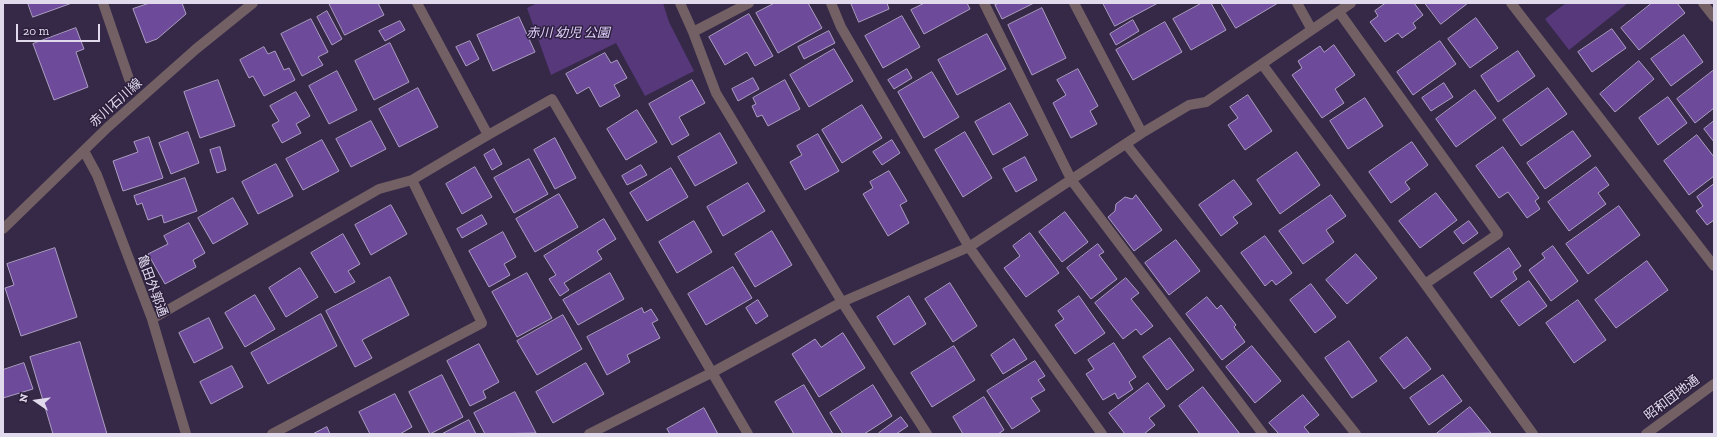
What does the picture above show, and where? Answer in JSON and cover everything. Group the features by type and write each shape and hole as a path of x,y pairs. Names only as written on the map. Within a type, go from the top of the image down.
{"street":[{"path":"103,3 129,79"},
{"name":"赤川石川線","path":"3,228 84,151 196,49 253,3"},
{"path":"417,3 488,135"},
{"path":"680,3 693,32 716,93 842,302 927,434"},
{"path":"693,32 749,3"},
{"path":"831,3 840,27 969,247 1102,434"},
{"path":"984,3 1072,180 1263,434"},
{"path":"1074,3 1142,133"},
{"path":"1297,3 1312,30"},
{"path":"589,434 713,372 842,302 969,247 1142,133 1189,105 1206,102 1351,3"},
{"path":"1510,3 1714,266"},
{"path":"1703,3 1714,17"},
{"path":"1339,12 1498,234 1425,284"},
{"path":"1262,64 1425,284 1533,434"},
{"path":"152,319 379,189 412,180 552,99 748,434"},
{"path":"1126,144 1356,434"},
{"name":"亀田外郭通","path":"84,151 97,175 152,319 186,434"},
{"path":"272,434 482,323 412,180"},
{"name":"昭和団地通","path":"1646,434 1714,384"}],"green space":[{"name":"赤川 幼児 公園","path":"537,3 663,3 669,22 694,71 645,96 616,43 551,75 527,8"},
{"path":"1566,3 1628,3 1569,50 1545,19"}],"building":[{"path":"28,3 72,3 33,17"},
{"path":"150,3 182,3 186,14 157,39 146,43 133,9"},
{"path":"329,3 378,3 384,15 345,35"},
{"path":"775,3 808,3 822,28 778,53 756,13"},
{"path":"851,3 887,3 889,9 859,22"},
{"path":"925,3 967,3 970,9 924,34 911,10"},
{"path":"1000,3 1034,3 1002,19 995,5"},
{"path":"1103,3 1158,3 1115,26"},
{"path":"1202,3 1211,3 1226,30 1191,50 1173,19"},
{"path":"1221,3 1278,3 1236,28"},
{"path":"1386,3 1414,3 1423,15 1413,23 1416,28 1402,38 1398,33 1385,42 1370,22 1378,16 1375,11"},
{"path":"1425,3 1468,3 1441,24"},
{"path":"1652,3 1677,3 1685,13 1639,50 1621,28"},
{"path":"1042,8 1066,58 1032,75 1008,25"},
{"path":"327,11 342,39 332,45 317,17"},
{"path":"749,14 773,56 755,66 747,52 725,65 709,37"},
{"path":"902,16 920,47 883,68 865,36"},
{"path":"519,17 535,52 493,71 477,35"},
{"path":"1476,18 1498,48 1470,68 1448,39"},
{"path":"311,19 328,52 318,57 323,65 302,76 281,34"},
{"path":"1133,20 1139,31 1116,45 1110,34"},
{"path":"400,21 405,30 385,41 379,31"},
{"path":"1165,22 1182,52 1133,80 1116,50"},
{"path":"76,28 84,49 76,52 88,87 54,100 33,44"},
{"path":"1612,29 1626,48 1592,72 1578,52"},
{"path":"829,31 835,43 804,59 798,47"},
{"path":"987,34 1006,69 957,95 938,60"},
{"path":"1684,35 1703,62 1671,86 1651,59"},
{"path":"470,41 479,59 466,66 456,47"},
{"path":"1440,41 1456,64 1413,95 1397,72"},
{"path":"390,43 409,82 374,100 355,61"},
{"path":"1334,45 1355,75 1335,89 1344,103 1322,118 1292,75 1302,68 1298,61 1320,46 1324,52"},
{"path":"264,47 268,54 275,51 284,70 289,68 295,80 264,96 253,76 249,78 240,60"},
{"path":"834,49 853,81 809,107 790,75"},
{"path":"1518,51 1535,76 1498,102 1481,76"},
{"path":"605,53 611,63 617,60 627,78 614,85 620,96 600,107 589,87 577,94 566,74"},
{"path":"1639,61 1654,79 1615,112 1600,94"},
{"path":"907,69 912,78 894,89 888,80"},
{"path":"1078,69 1098,106 1090,111 1097,124 1071,138 1053,103 1066,95 1057,80"},
{"path":"1714,70 1714,108 1695,123 1677,99"},
{"path":"337,71 357,110 329,124 309,86"},
{"path":"932,72 959,117 924,138 898,92"},
{"path":"753,78 759,89 738,101 732,89"},
{"path":"218,80 235,126 200,138 184,92"},
{"path":"692,80 705,103 679,117 689,135 672,145 649,104"},
{"path":"785,80 800,109 768,126 762,115 757,117 752,106 756,104 753,98"},
{"path":"1444,83 1453,97 1431,111 1422,98"},
{"path":"418,88 438,127 399,147 379,109"},
{"path":"1548,88 1567,114 1521,146 1503,120"},
{"path":"1475,90 1496,118 1456,147 1436,119"},
{"path":"296,92 310,116 296,124 301,133 282,143 272,125 279,121 270,106"},
{"path":"1248,95 1272,131 1245,150 1228,125 1238,118 1230,107"},
{"path":"1668,97 1687,123 1658,145 1639,118"},
{"path":"1365,98 1383,126 1348,149 1330,121"},
{"path":"1010,103 1028,135 993,155 975,122"},
{"path":"862,105 882,138 842,163 822,130"},
{"path":"637,110 657,142 626,160 607,129"},
{"path":"371,121 386,149 351,167 336,139"},
{"path":"1714,121 1714,142 1704,129"},
{"path":"1573,131 1591,156 1545,189 1527,163"},
{"path":"188,132 199,163 171,174 159,143"},
{"path":"965,132 992,178 963,197 935,150"},
{"path":"720,133 737,163 695,186 678,157"},
{"path":"818,134 839,171 805,190 790,162 802,155 797,146"},
{"path":"1697,135 1714,157 1714,176 1689,195 1664,161"},
{"path":"149,137 163,178 123,191 113,161 138,152 134,142"},
{"path":"555,138 576,178 555,189 534,150"},
{"path":"322,140 339,171 303,190 286,159"},
{"path":"892,140 900,153 882,165 873,152"},
{"path":"1412,142 1428,165 1405,182 1410,189 1391,203 1369,172"},
{"path":"220,147 226,170 217,173 210,150"},
{"path":"1503,147 1539,198 1535,201 1540,209 1527,218 1508,192 1499,198 1476,166"},
{"path":"494,149 502,164 492,170 484,155"},
{"path":"1297,152 1320,185 1280,214 1257,180"},
{"path":"1025,157 1037,180 1016,192 1003,169"},
{"path":"529,159 548,194 514,213 494,178"},
{"path":"276,164 293,196 258,214 242,182"},
{"path":"641,165 647,175 627,185 622,176"},
{"path":"475,167 492,197 462,214 446,184"},
{"path":"1596,167 1609,185 1598,193 1606,204 1569,231 1548,202"},
{"path":"671,168 688,197 647,221 630,193"},
{"path":"889,171 907,201 900,205 909,223 888,236 863,194 873,188 870,182"},
{"path":"185,178 197,211 164,223 162,215 148,220 142,203 137,205 134,196"},
{"path":"1234,180 1252,204 1233,217 1238,223 1221,236 1199,205"},
{"path":"748,183 765,211 723,236 707,207"},
{"path":"1714,184 1714,220 1707,225 1696,211 1703,206 1697,197"},
{"path":"1436,193 1457,220 1420,248 1399,221"},
{"path":"559,194 578,227 535,252 516,219"},
{"path":"1136,195 1162,230 1134,251 1108,217 1115,211 1116,204 1125,197 1132,199"},
{"path":"1331,195 1346,216 1326,230 1334,242 1303,264 1279,231"},
{"path":"233,198 248,224 213,244 198,218"},
{"path":"391,205 407,234 371,255 355,225"},
{"path":"1619,206 1640,235 1588,274 1566,244"},
{"path":"1065,212 1088,242 1062,262 1039,232"},
{"path":"482,215 487,224 462,238 457,229"},
{"path":"604,219 616,239 597,251 602,259 564,283 569,290 560,296 549,279 556,275 544,256"},
{"path":"694,221 712,252 677,273 659,242"},
{"path":"1469,221 1478,233 1463,244 1454,232"},
{"path":"189,223 205,253 193,260 196,267 165,284 148,254 168,244 164,236"},
{"path":"772,231 792,265 755,287 735,254"},
{"path":"503,232 516,257 504,264 510,275 489,287 469,251"},
{"path":"1030,233 1059,273 1026,297 1004,268 1020,256 1013,246"},
{"path":"343,234 360,264 348,271 355,282 335,293 311,253"},
{"path":"1265,236 1292,273 1276,285 1272,280 1265,286 1241,253"},
{"path":"1176,240 1200,271 1169,295 1145,263"},
{"path":"1098,244 1104,252 1099,255 1117,279 1091,299 1067,268"},
{"path":"1553,246 1578,281 1551,301 1529,270 1545,258 1542,254"},
{"path":"55,248 77,317 21,336 5,288 14,285 7,264"},
{"path":"1509,248 1521,266 1513,272 1517,279 1491,298 1474,273"},
{"path":"1356,254 1377,278 1347,304 1326,280"},
{"path":"1647,261 1668,290 1616,328 1595,300"},
{"path":"733,267 752,298 706,325 688,294"},
{"path":"300,268 318,297 286,317 269,288"},
{"path":"527,273 552,318 517,337 492,292"},
{"path":"610,273 624,299 578,325 563,300"},
{"path":"390,277 409,315 362,340 372,358 355,367 326,311"},
{"path":"1126,278 1139,293 1131,299 1153,326 1141,335 1136,329 1123,339 1095,303"},
{"path":"1529,281 1547,306 1519,326 1501,301"},
{"path":"950,283 977,326 953,342 925,299"},
{"path":"1311,284 1336,317 1315,333 1290,300"},
{"path":"255,295 275,329 245,347 225,313"},
{"path":"909,296 926,324 894,345 877,317"},
{"path":"1079,296 1105,333 1075,354 1055,325 1064,319 1058,311"},
{"path":"1207,297 1217,309 1221,305 1236,325 1234,327 1245,342 1222,360 1186,314"},
{"path":"758,300 768,316 756,324 746,308"},
{"path":"1578,300 1606,340 1574,363 1546,323"},
{"path":"642,308 644,313 651,309 658,320 652,323 660,338 627,355 630,362 607,375 587,337"},
{"path":"321,314 337,346 268,384 251,353"},
{"path":"563,315 582,349 537,375 517,341"},
{"path":"209,318 223,348 194,363 179,333"},
{"path":"843,333 865,368 819,397 792,354 815,339 821,347"},
{"path":"1407,337 1431,369 1404,389 1380,358"},
{"path":"1170,338 1194,370 1167,390 1143,357"},
{"path":"1014,339 1027,359 1003,374 991,355"},
{"path":"1349,341 1377,381 1352,398 1325,358"},
{"path":"80,342 107,434 53,434 30,357"},
{"path":"1114,343 1136,377 1129,382 1133,389 1118,399 1115,393 1103,400 1086,374 1094,369 1088,360"},
{"path":"479,344 499,382 483,391 486,398 470,406 447,361"},
{"path":"954,346 975,380 932,407 911,373"},
{"path":"1252,346 1281,381 1255,403 1226,367"},
{"path":"1035,361 1045,376 1038,380 1045,390 1031,398 1040,411 1012,429 987,391"},
{"path":"24,363 33,389 3,398 3,370"},
{"path":"586,363 604,394 553,423 536,392"},
{"path":"232,366 243,387 211,404 200,382"},
{"path":"442,375 463,417 430,434 409,392"},
{"path":"1443,375 1462,401 1429,425 1410,398"},
{"path":"1148,383 1165,406 1149,418 1155,425 1144,434 1125,434 1109,413"},
{"path":"804,385 833,434 794,434 775,402"},
{"path":"873,385 892,416 864,434 843,434 830,413"},
{"path":"1203,387 1240,434 1200,434 1179,406"},
{"path":"515,392 536,433 485,434 474,413"},
{"path":"395,394 412,427 400,434 370,434 359,412"},
{"path":"1303,395 1319,415 1304,427 1310,434 1279,434 1269,423"},
{"path":"984,397 1004,430 998,434 963,434 953,417"},
{"path":"1470,407 1491,433 1436,434"},
{"path":"704,408 718,434 670,434 667,429"},
{"path":"901,417 908,426 896,434 879,433"},
{"path":"469,420 476,434 442,434"},
{"path":"327,427 330,434 313,434"}]}
